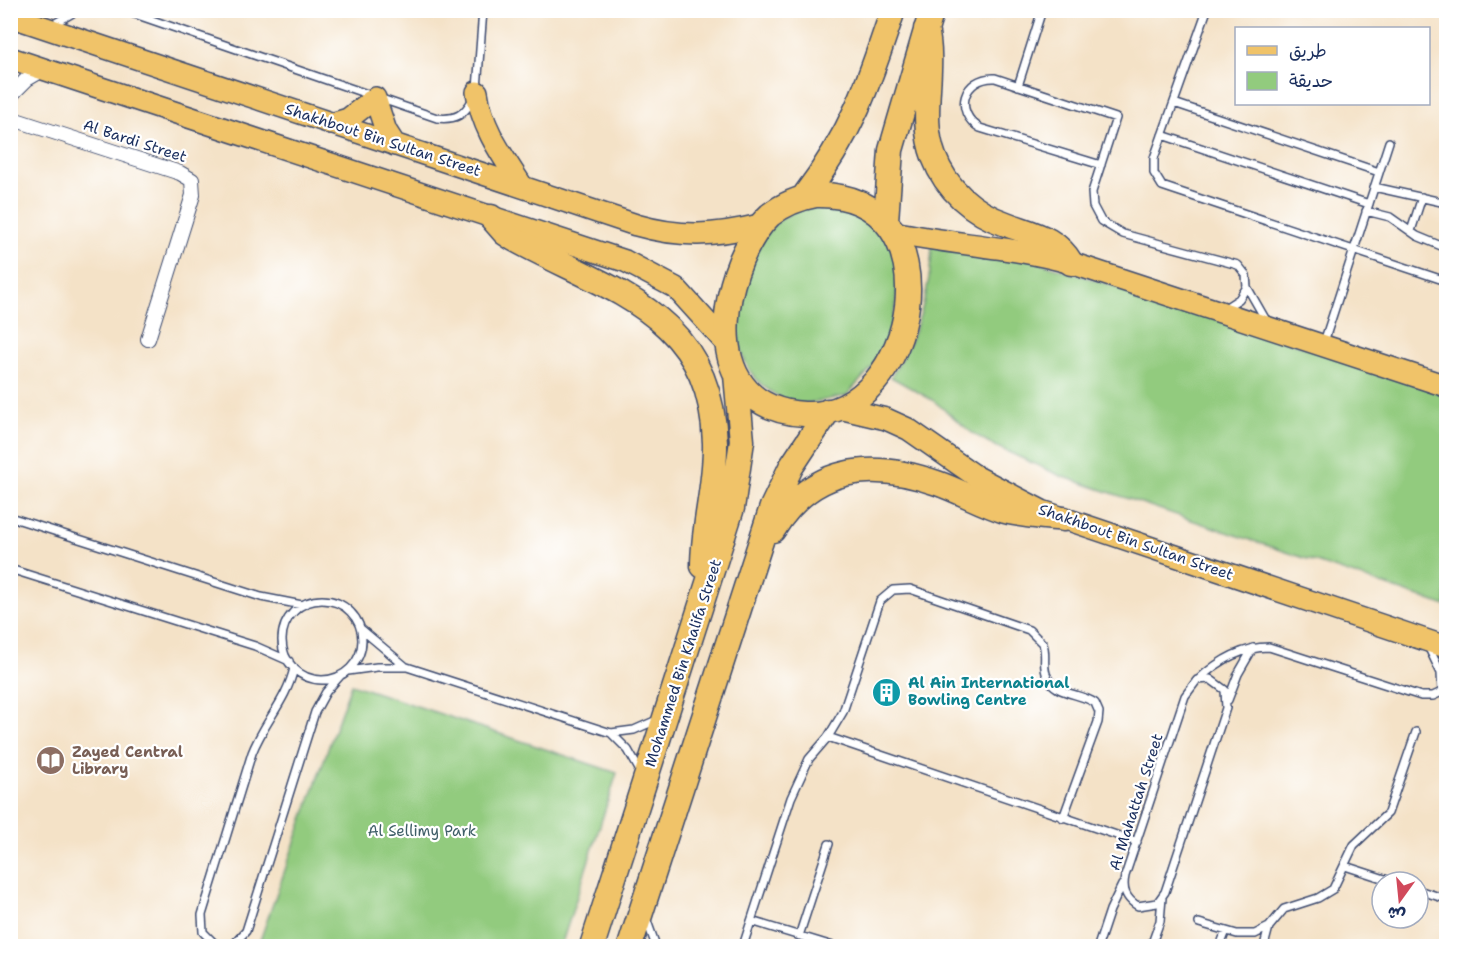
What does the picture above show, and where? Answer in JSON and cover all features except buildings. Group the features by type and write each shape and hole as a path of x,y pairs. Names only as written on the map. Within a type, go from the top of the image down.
{"highway":[{"path":"803,198 827,166 854,120 868,86 893,10"},
{"path":"890,226 891,150 929,20"},
{"path":"929,20 931,72 927,129 940,170 956,193 978,211 1004,224 1047,238 1061,249 1071,263"},
{"path":"630,946 754,561 786,477 802,448 834,410 868,389 887,363 901,334 908,298 907,270 905,255 890,226 866,205 842,196 803,198 779,208 760,225 745,252 734,281 727,311 725,342 736,375 752,392 771,405 805,414 834,410"},
{"path":"490,217 514,239 638,301 680,341 699,371 709,397 715,443 714,478 703,561 703,600"},
{"name":"Mohammed Bin Khalifa Street","path":"592,946 703,600 737,486 742,430 736,375"},
{"path":"754,561 780,518 799,497 835,477 856,471 878,469 902,472 938,483 1004,510 1064,519"}],"main road":[{"name":"Shakhbout Bin Sultan Street","path":"13,18 662,232 693,236 728,233 760,225"},
{"path":"10,58 625,261 676,288 725,342"},
{"path":"477,92 483,120 490,135 522,186"},
{"path":"331,124 348,119 375,98 386,131 395,145"},
{"path":"890,226 923,238 1008,248 1071,263 1221,310 1446,386"},
{"name":"Shakhbout Bin Sultan Street","path":"834,410 886,419 908,429 993,487 1064,519 1446,647"}],"street":[{"path":"10,96 27,79 44,69"},
{"name":"Al Bardi Street","path":"10,118 180,173 192,180 193,195 148,339"}],"lane":[{"path":"47,28 78,10"},
{"path":"123,10 375,98 437,118 451,119 467,110 477,92 483,10"},
{"path":"1018,86 1042,10"},
{"path":"1207,10 1153,166 1162,186 1446,281"},
{"path":"1101,165 980,128 968,119 963,105 964,98 972,84 987,78 995,78 1116,118 1092,197 1096,214 1107,227 1123,234 1232,263 1243,270 1247,287 1270,327"},
{"path":"1174,103 1379,172"},
{"path":"1162,135 1368,208 1390,217 1411,231 1446,248"},
{"path":"1323,344 1389,142"},
{"path":"1374,187 1401,195 1446,203"},
{"path":"1411,231 1422,197"},
{"path":"1221,310 1239,299 1247,287"},
{"path":"10,517 261,597 302,605"},
{"path":"10,569 255,646 289,661"},
{"path":"743,946 791,798 809,759 828,737 843,712 880,601 893,590 905,588 916,591 1034,634 1046,650 1045,668 1051,683 1059,690 1095,703 1099,712 1098,722 1064,818"},
{"path":"407,667 383,649 361,628 355,617 337,603 313,601 302,605 289,619 282,637 289,661 294,668 316,679 377,667 407,667 611,733 634,730 666,715"},
{"path":"348,671 361,651 361,628"},
{"name":"Al Mahattah Street","path":"1162,898 1151,906 1138,906 1127,897 1123,884 1185,696 1197,680 1223,660 1254,648 1284,650 1420,696 1433,696 1444,691 1438,664 1423,639"},
{"path":"1151,946 1160,921 1162,898 1228,702 1238,674 1254,648"},
{"path":"294,668 282,701 262,730 252,753 202,915 203,932 216,945 234,944 246,931 315,712 326,692 340,675"},
{"path":"1197,680 1216,681 1225,690 1228,702"},
{"path":"1264,946 1269,927 1284,909 1318,898 1333,889 1354,844 1388,813 1416,732"},
{"path":"611,733 628,750 644,782"},
{"path":"828,737 1137,842"},
{"path":"799,936 829,844"},
{"path":"1345,866 1370,874"},
{"path":"1098,946 1110,910 1123,884"},
{"path":"1430,894 1446,899"},
{"path":"642,909 656,946"},
{"path":"751,921 832,946"},
{"path":"1199,922 1246,935 1269,927"},
{"path":"1220,946 1226,931"}],"green space":[{"path":"802,206 842,206 878,224 898,260 896,305 888,336 876,363 846,396 802,403 792,402 774,394 763,386 750,370 741,352 738,310 742,288 758,247 772,226"},
{"path":"932,240 988,246 1446,392 1446,606 1061,476 972,433 934,401 891,377 908,345 921,312 929,276"},
{"name":"Al Sellimy Park","path":"351,684 617,773 561,946 258,946"}],"place":[{"name":"Al Ain International Bowling Centre","path":"887,692"},
{"name":"Zayed Central Library","path":"51,761"}]}
